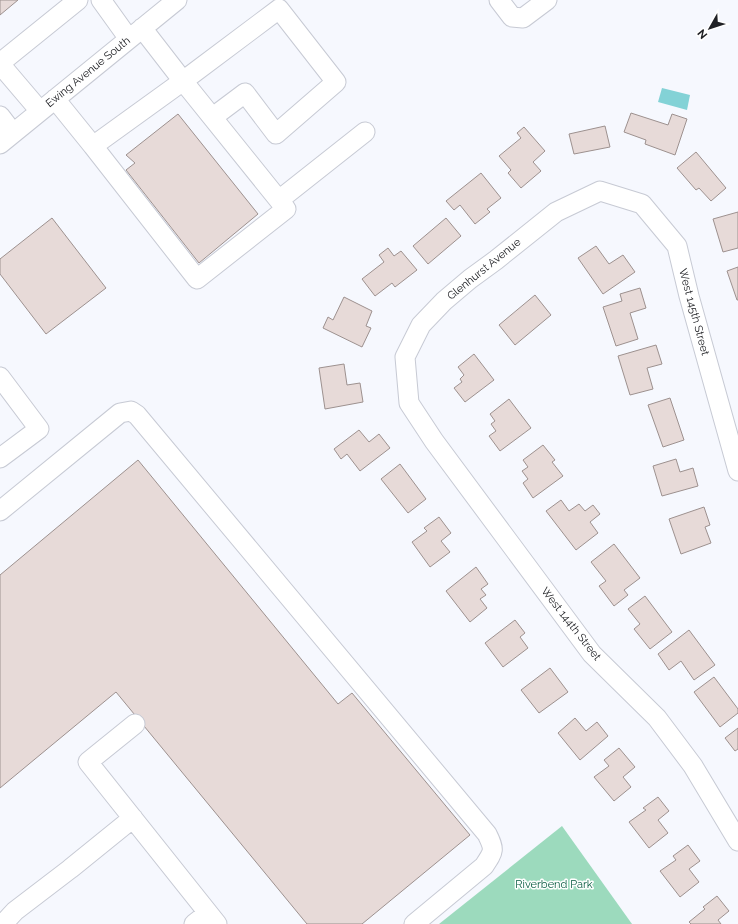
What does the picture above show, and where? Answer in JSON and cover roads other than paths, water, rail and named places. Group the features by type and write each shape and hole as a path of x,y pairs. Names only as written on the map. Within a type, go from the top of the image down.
{"street":[{"path":"40,111 0,64 78,0"},
{"path":"55,99 197,278 286,209 183,80 101,0"},
{"name":"Ewing Avenue South","path":"7,138 177,0"},
{"path":"499,0 512,17 523,18 547,0"},
{"path":"93,146 279,9 336,82 276,134 245,93 213,117"},
{"path":"0,116 7,138"},
{"path":"279,200 365,132"},
{"name":"Glenhurst Avenue","path":"409,403 405,356 421,325 444,301 470,279 556,212 600,191"},
{"name":"West 145th Street","path":"600,191 642,204 677,246 689,296 738,471"},
{"path":"0,377 39,429 0,458"},
{"name":"West 144th Street","path":"409,403 434,441 592,654 656,718 688,760 738,841"},
{"path":"0,511 120,413 130,411 137,415 487,834 493,846 492,855 484,866 414,924"},
{"path":"134,724 88,762 133,818 207,920"},
{"path":"3,924 15,910 70,869 133,818"}],"water":[{"path":"662,88 690,95 687,110 658,102"}],"park label":[{"name":"Riverbend Park","path":"554,884"}]}
